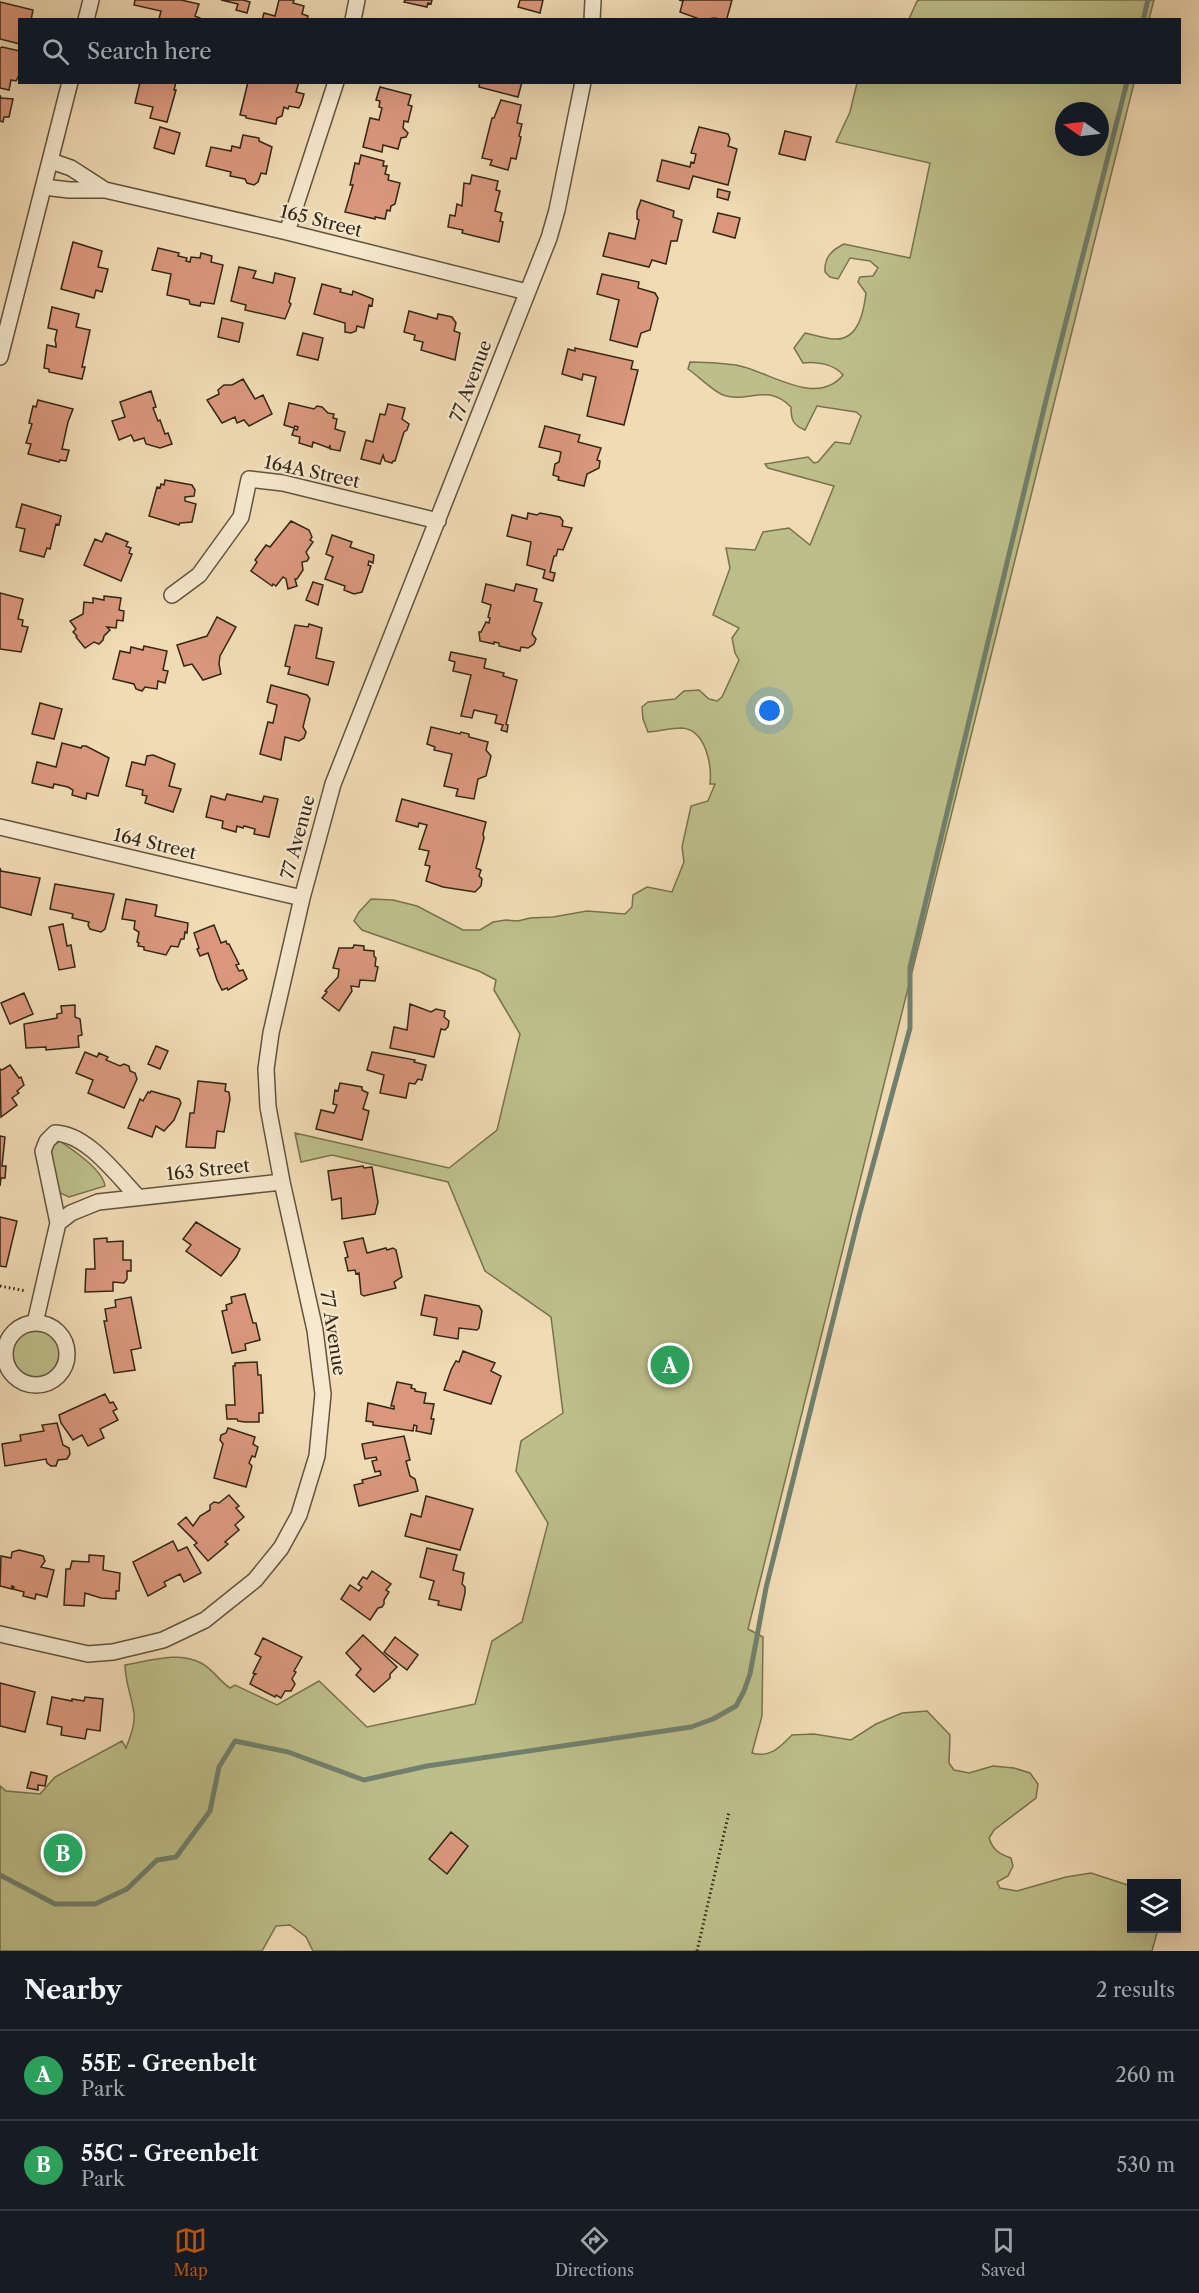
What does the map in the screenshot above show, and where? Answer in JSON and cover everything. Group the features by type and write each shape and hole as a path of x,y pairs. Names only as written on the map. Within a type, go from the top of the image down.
{"street":[{"path":"86,18 91,0"},
{"path":"353,18 357,0"},
{"path":"592,18 593,0"},
{"path":"0,357 70,84"},
{"path":"287,232 335,84"},
{"name":"77 Avenue","path":"0,1634 76,1652 113,1652 164,1640 205,1620 255,1580 284,1543 299,1515 317,1456 322,1410 320,1362 268,1107 267,1060 271,1033 302,898 333,784 549,238 557,210 583,84"},
{"name":"165 Street","path":"51,161 71,168 105,190"},
{"name":"165 Street","path":"44,187 105,190 287,232 527,292"},
{"name":"164A Street","path":"172,595 199,575 241,517 249,478 284,483 438,521"},
{"name":"164 Street","path":"0,827 302,898"},
{"path":"35,1323 58,1223 43,1151 47,1141 55,1133 68,1133 87,1145 138,1197"},
{"name":"163 Street","path":"58,1223 86,1206 138,1197 282,1182"},
{"path":"35,1323 52,1328 60,1335 67,1355 60,1372 53,1380 32,1385 18,1380 11,1372 6,1362 5,1352 9,1339 16,1331 25,1325 35,1323"}],"path":[{"path":"0,1286 27,1291"},
{"path":"697,1951 729,1812"}],"green space":[{"path":"1154,0 1149,18 909,18 917,1"},
{"path":"857,84 1134,84 748,1629 763,1637 762,1716 752,1753 770,1753 792,1735 814,1734 851,1740 876,1724 902,1713 927,1711 950,1735 949,1763 954,1770 969,1773 993,1766 1014,1768 1030,1773 1038,1784 1036,1798 994,1830 989,1838 997,1851 1011,1858 1013,1866 1008,1876 997,1882 1000,1888 1017,1891 1066,1877 1091,1873 1127,1885 1127,1933 1157,1933 1152,1951 313,1951 306,1937 290,1925 276,1926 262,1951 0,1951 0,1786 6,1791 40,1794 55,1777 122,1741 126,1748 134,1718 125,1665 173,1657 192,1659 213,1672 230,1688 235,1685 277,1705 319,1681 367,1727 475,1704 492,1641 522,1622 548,1523 516,1471 521,1441 563,1413 551,1317 485,1271 448,1182 332,1155 301,1162 295,1133 449,1168 497,1130 520,1034 494,990 496,980 479,971 362,930 354,921 371,899 393,900 417,906 463,930 480,930 493,922 553,917 587,911 625,914 632,907 633,895 647,887 672,892 684,862 682,847 691,806 708,801 715,784 710,784 710,768 706,750 697,735 682,728 648,732 643,719 642,707 648,702 675,699 684,691 699,690 709,699 717,701 722,697 739,660 732,638 739,628 713,615 730,568 726,548 755,550 763,532 789,528 810,545 834,486 768,468 765,464 808,457 814,463 818,462 835,442 850,444 861,416 856,412 817,406 805,430 795,424 791,407 782,400 765,395 732,397 723,395 688,369 690,362 736,365 806,388 820,388 832,384 843,375 835,368 824,364 803,363 794,348 805,333 834,339 849,335 855,330 862,316 866,293 858,282 860,277 873,276 878,268 870,261 850,258 838,279 830,277 825,272 827,258 844,244 910,258 930,163 836,142 850,112"},
{"path":"60,1141 99,1173 105,1186 69,1197 60,1193 50,1158 53,1146"},
{"path":"31,1329 41,1329 54,1336 61,1349 61,1359 54,1372 41,1379 31,1379 22,1375 15,1368 11,1359 11,1349 15,1340 22,1333"}],"building":[{"path":"135,0 181,0 199,4 195,16 200,18 159,18 161,11 134,5"},
{"path":"221,0 250,2 247,13 236,10 238,4"},
{"path":"279,0 294,0 293,3 304,6 302,14 308,16 308,18 263,18 264,13 275,16"},
{"path":"405,0 432,0 427,7 404,2"},
{"path":"520,0 543,0 540,13 518,7"},
{"path":"679,0 732,0 727,18 696,18 680,12 683,1"},
{"path":"0,2 33,10 31,18 18,18 18,44 0,39"},
{"path":"0,48 18,51 18,77 16,81 11,80 9,90 0,88"},
{"path":"140,84 176,84 167,122 150,118 153,107 135,103"},
{"path":"248,84 298,84 296,92 304,94 299,108 284,107 282,116 277,118 276,124 240,115"},
{"path":"480,84 521,84 518,97 479,87"},
{"path":"380,87 411,95 408,105 412,106 408,122 404,121 403,128 408,133 406,137 401,138 398,149 383,145 382,152 363,147 370,118 379,120 382,108 379,107 380,101 376,100"},
{"path":"0,95 1,98 13,99 9,117 4,117 3,122 0,121"},
{"path":"501,100 521,105 517,123 522,124 519,136 521,137 516,159 511,158 508,170 490,165 492,160 482,158 492,118"},
{"path":"160,127 180,133 174,154 154,148"},
{"path":"699,127 728,134 730,139 728,146 737,149 728,185 693,176 689,189 657,181 662,160 690,167 691,162 694,163 696,154 691,153"},
{"path":"785,131 811,137 805,160 779,154"},
{"path":"243,135 259,138 259,141 272,147 266,174 261,173 258,182 254,185 247,183 245,179 230,176 231,172 206,166 211,147 231,151 232,146 240,148"},
{"path":"361,155 384,161 383,166 387,166 385,174 389,175 388,180 400,183 395,204 391,206 390,211 387,210 385,219 345,212 353,185 350,185 355,163 359,164"},
{"path":"472,175 498,181 496,190 500,191 495,211 502,213 500,221 503,222 499,242 462,233 463,230 448,227 450,215 455,216 457,204 462,206 464,183 470,184"},
{"path":"718,189 730,192 728,200 717,197"},
{"path":"641,200 674,211 673,217 682,220 677,241 671,241 666,264 652,260 649,267 603,256 609,233 635,239 639,220 637,211"},
{"path":"718,213 740,218 735,238 713,232"},
{"path":"73,242 102,251 98,267 108,269 102,292 96,290 94,298 61,289"},
{"path":"158,248 179,253 178,256 187,258 186,261 190,262 191,257 200,258 201,253 212,256 211,262 223,265 214,304 201,302 200,306 190,304 189,300 167,295 171,274 152,270"},
{"path":"239,267 256,271 253,278 273,283 275,273 295,278 289,302 291,304 285,319 245,310 246,305 231,301"},
{"path":"602,274 639,282 638,288 655,293 658,298 650,330 641,333 637,347 610,340 619,300 597,294"},
{"path":"322,284 341,289 340,292 352,295 353,291 373,299 372,306 369,305 364,328 357,326 356,331 345,332 345,323 314,314"},
{"path":"52,307 79,314 76,327 90,330 82,367 85,367 82,379 49,372 49,369 44,368 47,345 56,347 57,330 48,328"},
{"path":"409,311 437,319 438,314 452,317 456,323 454,331 460,333 455,360 421,350 423,342 414,340 415,335 404,332"},
{"path":"222,318 243,323 239,342 218,337"},
{"path":"303,333 323,338 318,360 297,355"},
{"path":"575,348 633,361 631,369 638,370 624,425 587,416 596,377 583,374 582,380 562,374 568,349 575,351"},
{"path":"243,379 255,399 263,395 272,414 249,426 244,420 237,423 235,417 222,423 207,400 219,394 218,390 224,385 232,385"},
{"path":"151,391 156,407 153,408 158,421 160,420 165,434 168,433 172,444 160,448 146,444 144,438 134,441 131,435 119,440 112,421 125,417 120,402"},
{"path":"38,400 73,409 62,449 69,450 66,461 60,460 59,462 28,454 31,444 26,443 32,424 29,423 33,406 36,407"},
{"path":"289,403 314,409 317,406 322,407 328,413 334,414 333,418 337,419 335,429 345,432 340,451 330,449 330,445 329,448 313,442 312,447 299,443 300,437 292,435 294,429 297,430 298,427 284,425"},
{"path":"388,404 405,408 402,419 409,424 404,432 395,461 392,463 385,461 383,455 380,464 361,459 366,440 373,442 380,414 385,415"},
{"path":"545,426 580,435 578,442 601,448 597,460 600,461 599,468 587,474 584,486 558,480 559,477 553,475 561,452 539,447"},
{"path":"165,480 192,485 195,490 194,496 185,497 185,501 196,504 192,522 179,525 149,516 157,487 164,485"},
{"path":"22,504 61,516 59,525 56,524 50,549 47,548 44,557 20,551 25,529 16,527"},
{"path":"528,513 560,517 563,521 562,526 572,528 563,550 558,549 554,556 550,572 555,573 553,581 543,578 545,570 527,565 531,542 507,536 512,515 527,519"},
{"path":"291,521 309,530 312,537 310,540 313,542 306,552 309,558 302,562 303,570 295,579 297,586 288,589 286,579 283,577 276,586 273,584 272,586 251,571 257,562 255,560 266,545 270,547"},
{"path":"106,533 128,542 126,546 131,548 129,553 132,554 121,581 84,565 95,539 102,542"},
{"path":"332,535 352,542 350,547 374,555 373,563 369,561 368,565 371,566 362,592 354,594 344,590 345,586 325,579 333,557 326,554"},
{"path":"313,582 323,585 318,605 306,600"},
{"path":"486,584 514,591 516,584 537,589 534,601 542,603 532,634 536,639 534,644 528,648 521,647 520,651 499,646 499,643 480,641 479,632 486,622 489,623 490,618 488,617 491,605 482,602"},
{"path":"0,593 23,599 18,619 23,620 22,626 28,627 21,652 0,649"},
{"path":"104,596 121,598 119,610 124,611 123,621 117,620 116,628 107,627 110,630 99,644 94,642 85,648 73,632 76,629 70,621 83,614 84,602 93,603 93,598 104,600"},
{"path":"217,617 236,627 220,656 221,674 203,680 192,664 184,666 177,645 207,636"},
{"path":"309,624 322,628 316,658 334,662 328,685 288,674 290,667 285,666 295,625 308,627"},
{"path":"144,646 167,651 163,670 168,671 165,683 158,681 157,689 145,687 142,691 136,689 134,684 113,679 120,651 130,653 131,647 143,650"},
{"path":"451,652 486,659 484,668 504,673 503,676 517,680 506,724 508,725 507,732 501,730 503,725 495,723 497,715 474,710 472,718 461,716 471,675 453,671 455,662 449,660"},
{"path":"271,685 307,695 310,699 303,727 306,732 304,738 299,741 285,737 281,760 260,754 268,722 273,723 277,705 267,702"},
{"path":"40,703 62,709 54,739 32,734"},
{"path":"431,727 469,734 469,737 488,742 486,750 491,756 486,776 478,779 474,799 456,796 458,789 444,786 452,754 434,750 435,747 427,744"},
{"path":"62,743 81,748 86,746 109,758 98,796 87,793 86,799 72,795 73,790 68,787 54,784 53,788 32,783 37,762 56,767"},
{"path":"153,755 175,764 169,786 181,789 173,812 145,803 147,796 142,795 143,790 126,786 132,762 145,765 147,756"},
{"path":"227,794 262,802 264,796 278,799 269,837 254,834 255,829 244,826 243,828 237,826 236,832 222,828 223,821 206,817 211,796 225,800"},
{"path":"402,799 486,822 476,868 481,870 479,876 482,879 481,886 475,892 443,887 426,881 430,866 425,865 429,851 419,849 427,825 419,823 418,827 396,821"},
{"path":"0,868 1,871 40,878 31,915 0,907"},
{"path":"55,884 114,894 105,929 101,932 90,929 89,922 72,918 73,914 50,909"},
{"path":"126,899 157,905 155,916 188,923 187,933 185,932 184,939 181,939 178,947 171,946 166,955 144,950 144,947 138,946 139,932 134,929 135,921 122,919"},
{"path":"63,924 67,946 71,945 75,967 59,970 49,927"},
{"path":"214,925 221,943 226,941 229,944 239,964 236,965 239,971 243,970 247,979 228,990 227,988 222,990 208,953 200,956 197,949 199,948 194,933"},
{"path":"354,945 364,946 364,950 374,951 375,966 378,967 375,981 360,980 359,987 351,986 352,991 339,1011 322,998 327,992 325,991 338,977 339,969 333,968 339,948 353,948"},
{"path":"24,993 33,1014 10,1024 1,1003"},
{"path":"410,1004 431,1012 436,1009 445,1011 444,1017 449,1021 448,1027 445,1030 441,1029 434,1057 390,1048 394,1027 407,1030"},
{"path":"75,1005 75,1017 80,1019 82,1035 78,1036 79,1047 46,1050 46,1047 26,1048 24,1024 57,1018 57,1014 62,1013 61,1006"},
{"path":"156,1046 168,1051 160,1069 148,1064"},
{"path":"85,1052 97,1057 99,1053 108,1057 106,1060 120,1066 124,1064 129,1066 130,1071 135,1073 137,1079 124,1108 88,1093 93,1080 76,1073"},
{"path":"372,1052 415,1060 414,1062 426,1065 422,1080 418,1079 415,1084 409,1083 406,1098 380,1093 384,1075 367,1070"},
{"path":"10,1065 19,1078 21,1077 24,1085 12,1098 17,1105 1,1117 0,1069"},
{"path":"198,1081 226,1084 225,1091 229,1092 230,1099 224,1132 217,1131 215,1148 186,1147 190,1113 194,1113"},
{"path":"340,1083 362,1087 362,1090 368,1093 363,1109 369,1111 362,1140 316,1129 321,1110 334,1113 337,1105 333,1104 335,1090 338,1091"},
{"path":"151,1091 179,1099 181,1103 174,1120 164,1131 156,1126 152,1137 128,1128 140,1099 143,1101"},
{"path":"0,1136 5,1137 2,1166 6,1166 5,1178 1,1178 0,1186"},
{"path":"363,1166 364,1168 372,1167 378,1202 375,1214 342,1219 341,1198 332,1200 328,1171"},
{"path":"0,1217 17,1221 6,1267 0,1266"},
{"path":"196,1222 240,1249 221,1276 186,1251 191,1245 183,1239"},
{"path":"107,1238 107,1242 123,1241 123,1260 131,1260 131,1271 127,1271 127,1279 124,1283 113,1282 113,1291 85,1292 86,1269 95,1269 94,1239"},
{"path":"363,1238 367,1253 386,1248 396,1250 402,1277 394,1282 396,1288 364,1296 361,1294 359,1273 356,1274 355,1270 348,1271 345,1258 348,1257 344,1242"},
{"path":"245,1294 260,1340 245,1344 246,1350 232,1353 222,1311 227,1310 226,1305 232,1303 231,1297"},
{"path":"425,1295 479,1306 482,1311 479,1328 477,1330 459,1328 458,1339 434,1335 437,1318 421,1315"},
{"path":"131,1297 141,1348 131,1350 135,1370 114,1373 104,1321 107,1321 105,1309 116,1307 115,1300"},
{"path":"463,1351 495,1363 491,1371 501,1376 491,1404 444,1390 451,1370 456,1361 459,1362"},
{"path":"257,1362 258,1375 261,1375 263,1413 259,1413 259,1422 227,1419 226,1405 235,1405 233,1366 235,1363"},
{"path":"397,1382 412,1385 411,1388 415,1391 426,1393 424,1403 434,1404 431,1434 416,1431 417,1426 414,1425 413,1431 373,1425 373,1422 366,1421 368,1403 394,1409 394,1406 391,1406"},
{"path":"105,1394 117,1409 113,1411 118,1420 100,1429 104,1438 88,1446 82,1435 73,1440 61,1423 59,1415"},
{"path":"57,1423 63,1445 69,1448 70,1454 67,1459 58,1460 56,1466 51,1466 46,1459 5,1466 2,1444 21,1441 20,1435 44,1431 42,1425"},
{"path":"228,1428 255,1437 253,1444 258,1447 255,1457 252,1456 249,1463 252,1466 246,1487 214,1478 223,1444 220,1440 221,1435 226,1433"},
{"path":"404,1436 410,1460 406,1461 410,1476 415,1479 418,1491 359,1506 354,1485 363,1483 362,1480 381,1475 380,1471 375,1472 372,1461 377,1460 376,1457 365,1459 362,1444"},
{"path":"229,1495 239,1506 236,1508 244,1517 235,1525 239,1530 225,1542 228,1544 208,1561 194,1545 197,1543 178,1524 186,1517 193,1526 200,1516 210,1510 210,1505 214,1502 219,1503"},
{"path":"426,1496 473,1509 460,1550 405,1536 411,1514 421,1517"},
{"path":"173,1541 178,1551 187,1547 201,1573 184,1582 180,1574 164,1582 166,1586 148,1596 133,1562"},
{"path":"427,1548 457,1555 453,1570 464,1573 462,1584 465,1587 465,1593 461,1610 438,1605 439,1601 429,1599 434,1581 420,1577"},
{"path":"19,1550 43,1556 45,1561 41,1567 54,1570 47,1597 36,1594 35,1599 23,1596 24,1592 13,1589 12,1586 12,1589 0,1586 1,1556 11,1558 12,1552"},
{"path":"89,1555 104,1556 103,1570 120,1573 116,1599 101,1598 85,1593 84,1606 64,1605 66,1569 70,1569 72,1561 89,1562"},
{"path":"372,1571 391,1584 386,1590 389,1592 384,1604 378,1608 370,1620 341,1599 350,1585 359,1591 362,1587 358,1584 363,1577 367,1579"},
{"path":"363,1635 397,1667 390,1674 390,1678 374,1692 356,1675 361,1669 346,1653"},
{"path":"395,1637 418,1655 407,1670 384,1652"},
{"path":"263,1638 302,1657 294,1671 296,1672 292,1679 295,1684 291,1691 285,1691 281,1698 250,1684 261,1657 255,1654"},
{"path":"0,1683 35,1692 25,1732 0,1726"},
{"path":"52,1697 72,1701 72,1699 84,1701 85,1697 103,1699 100,1731 87,1729 85,1739 61,1735 62,1727 47,1724"},
{"path":"31,1772 47,1776 45,1786 38,1785 38,1790 27,1788"},
{"path":"451,1832 468,1846 447,1874 429,1859"}],"waterway":[{"path":"1144,18 1148,0"},
{"path":"0,1875 55,1904 95,1904 127,1889 157,1860 176,1857 210,1811 219,1767 235,1741 288,1752 364,1780 427,1766 691,1727 713,1719 736,1706 750,1674 766,1588 859,1216 910,1028 910,967 1047,396 1126,84"}],"place":[{"name":"55E - Greenbelt","path":"670,1365"},
{"name":"55C - Greenbelt","path":"63,1853"}]}
